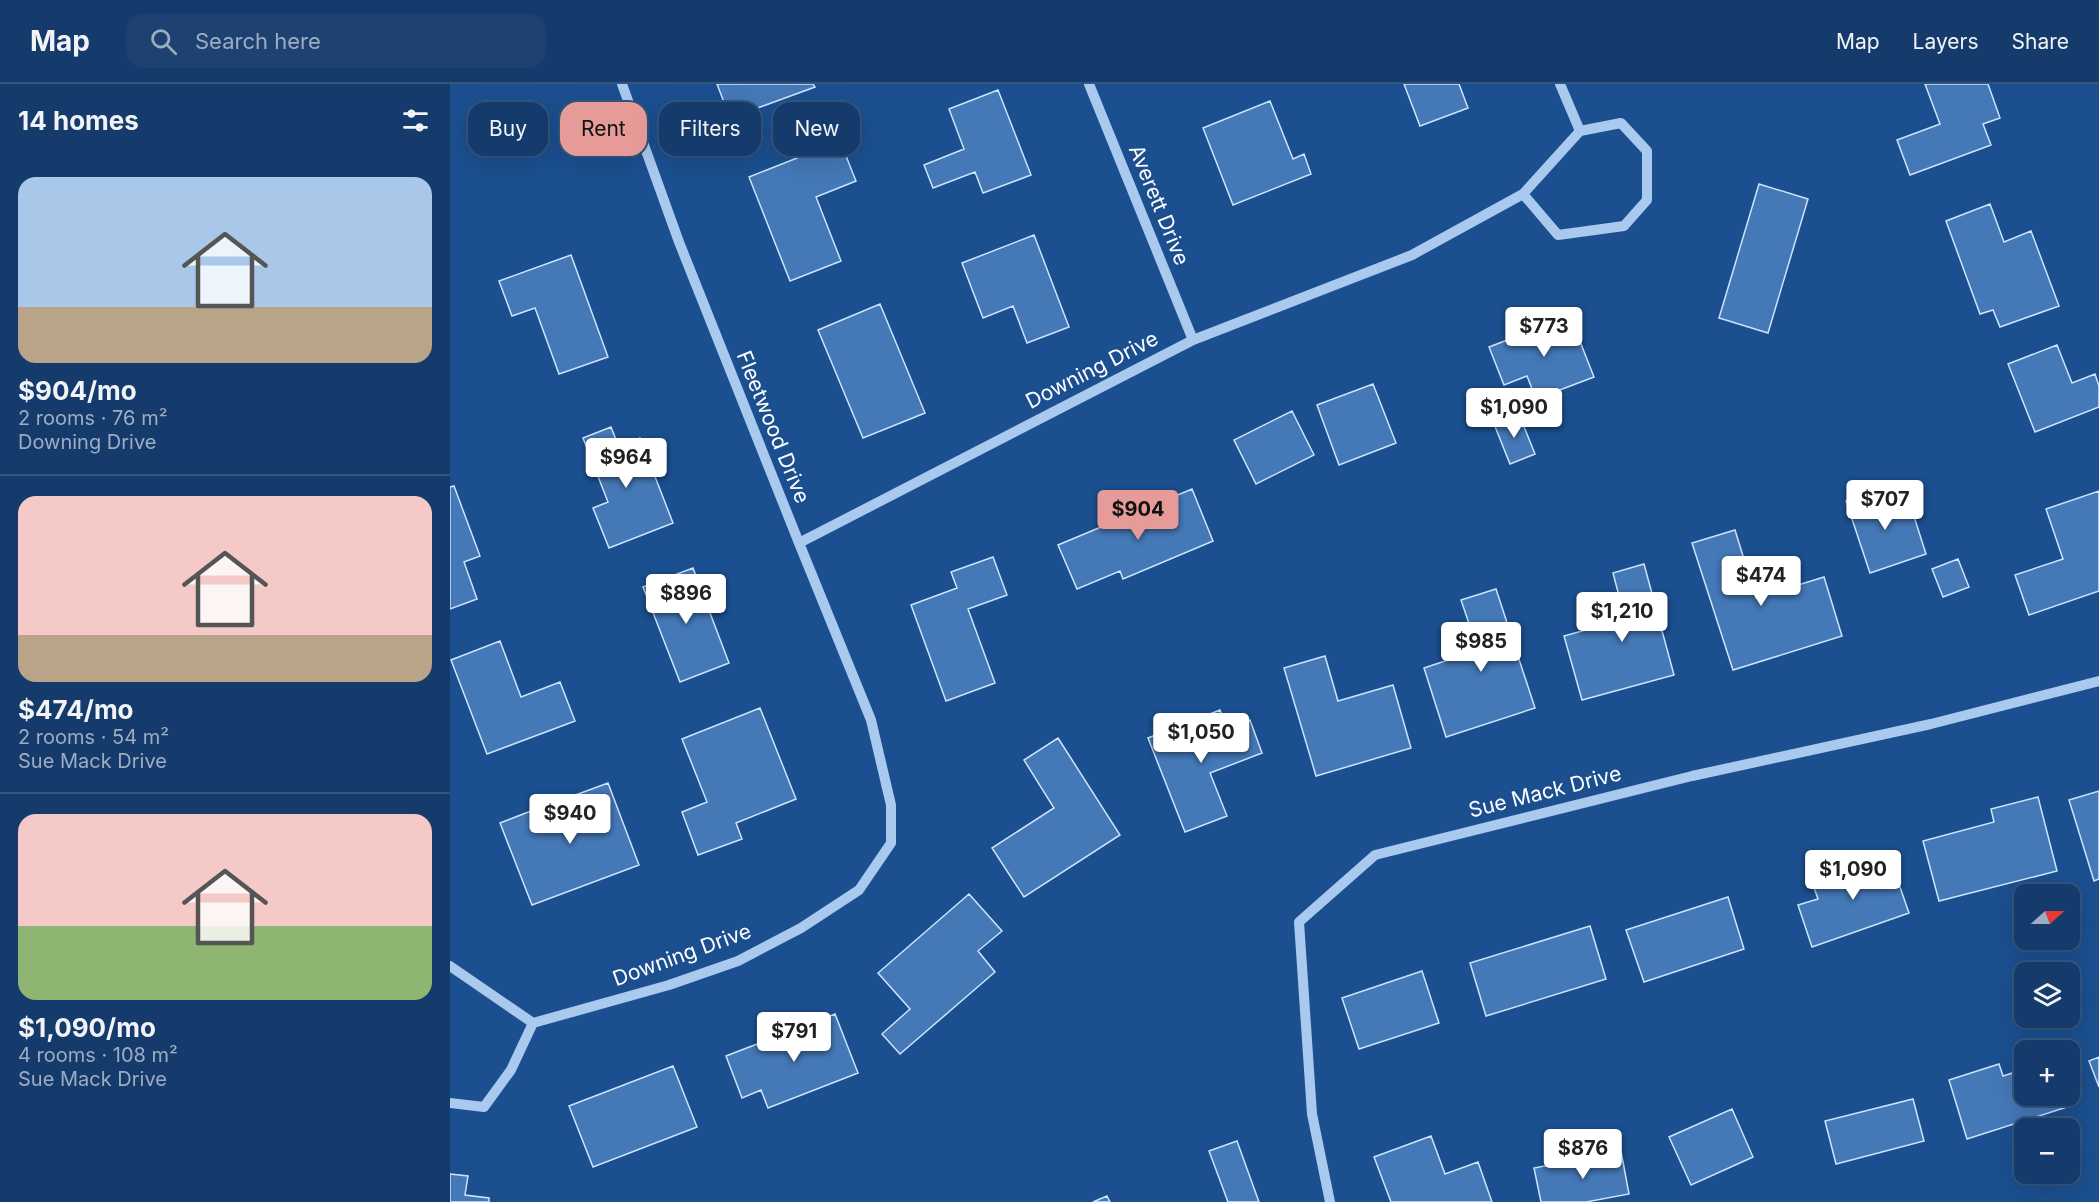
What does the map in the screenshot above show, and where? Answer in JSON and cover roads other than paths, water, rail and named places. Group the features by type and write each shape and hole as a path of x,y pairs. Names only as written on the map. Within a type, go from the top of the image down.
{"street":[{"name":"Fleetwood Drive","path":"622,84 679,242 872,720 886,784"},
{"name":"Averett Drive","path":"1089,84 1193,340"},
{"path":"1560,84 1580,131"},
{"path":"1621,123 1647,151 1647,200 1624,226 1558,234 1523,194 1580,131 1621,123"},
{"name":"Downing Drive","path":"799,543 1193,340 1412,255 1523,194"},
{"name":"Sue Mack Drive","path":"1330,1202 1312,1114 1299,922 1375,855 1692,776 1931,724 2099,681"},
{"name":"Downing Drive","path":"532,1023 669,986 738,961 801,928 859,890 891,843 891,805 886,784"},
{"path":"450,966 532,1023 511,1070 484,1107 450,1103"}]}
